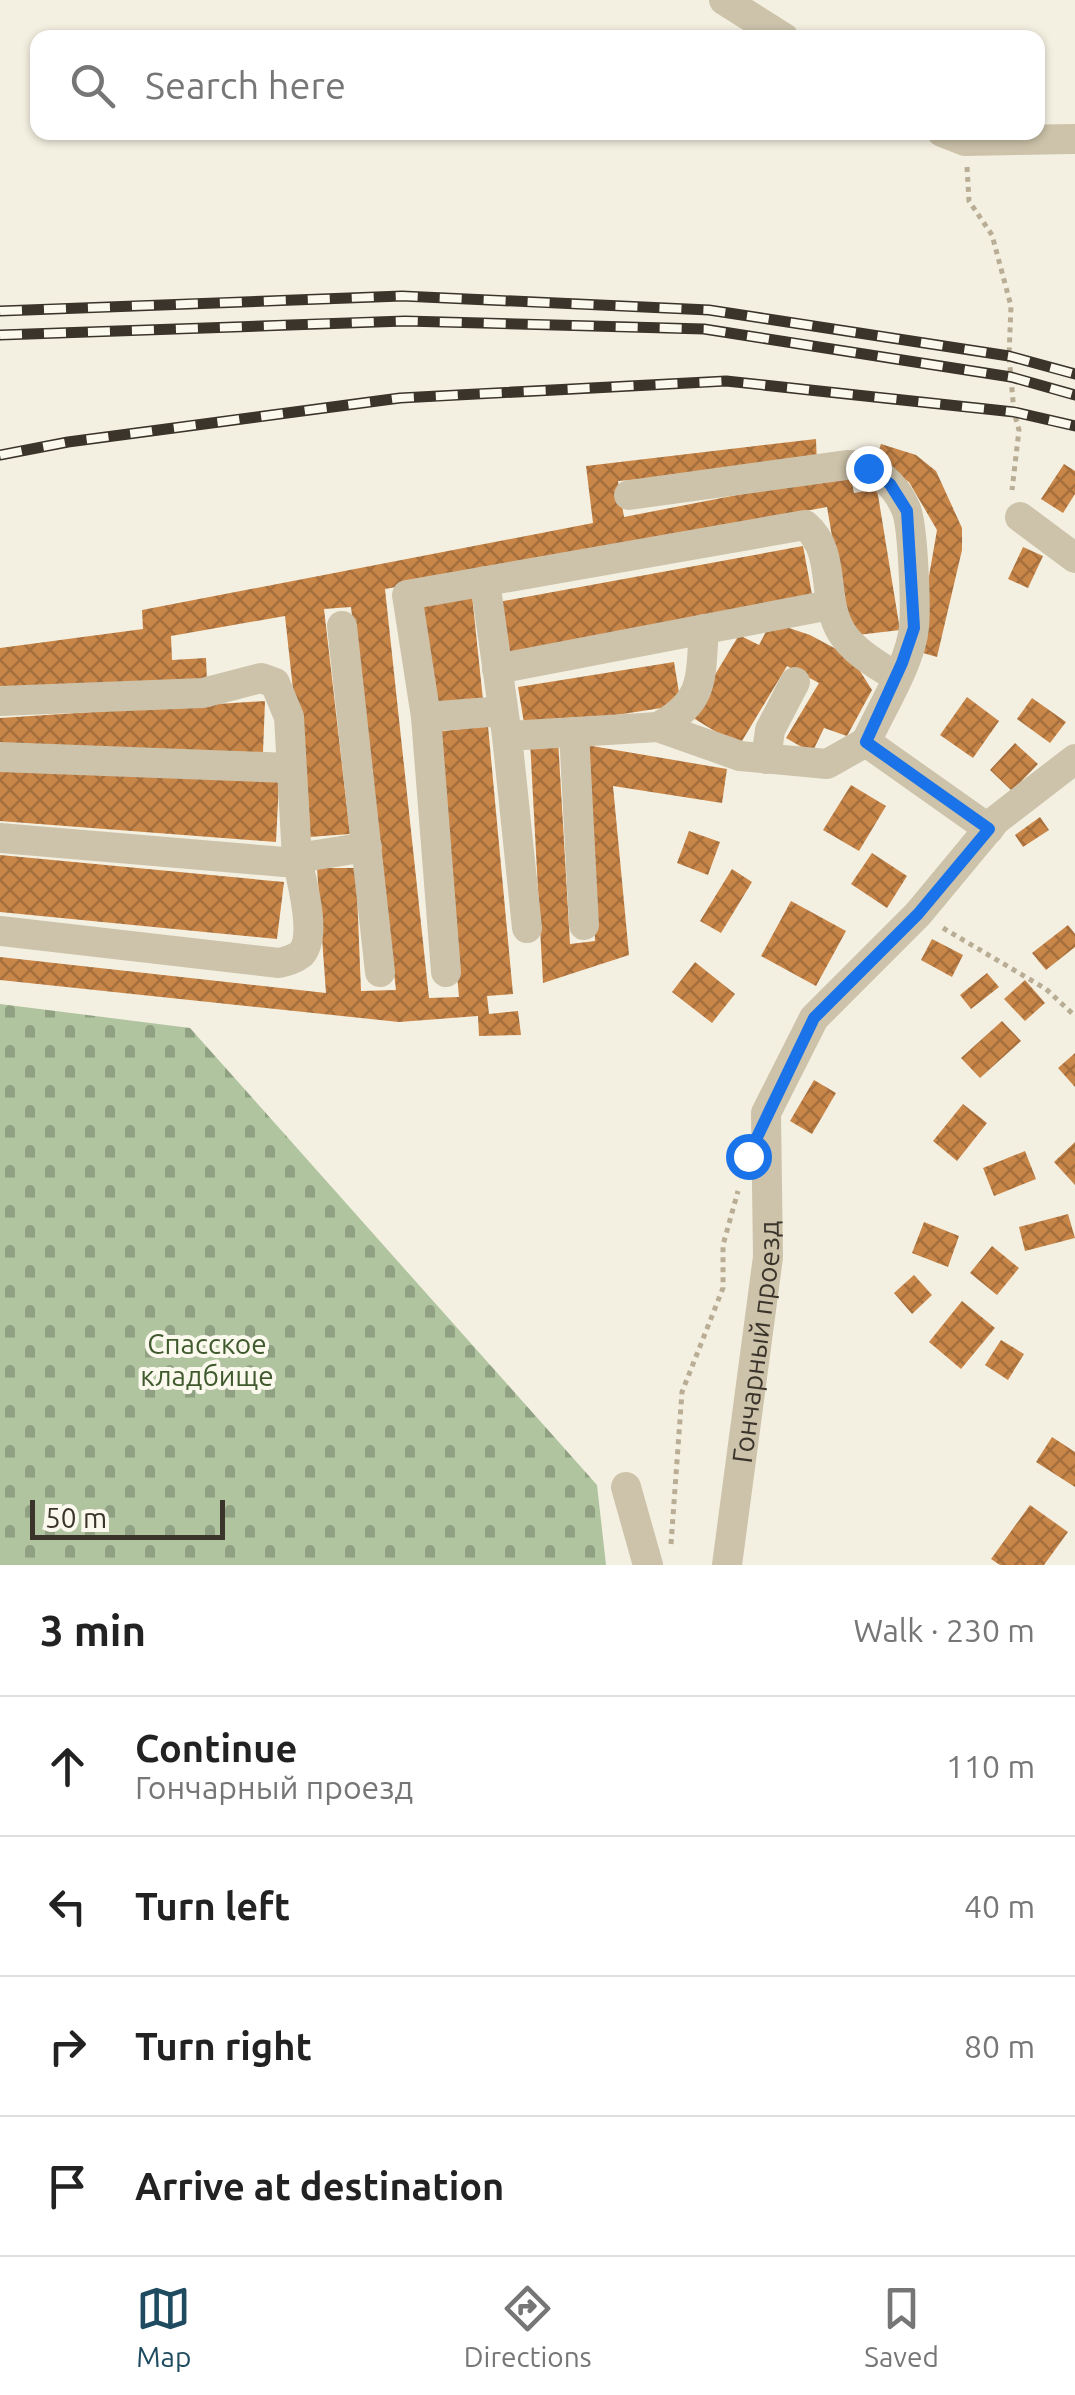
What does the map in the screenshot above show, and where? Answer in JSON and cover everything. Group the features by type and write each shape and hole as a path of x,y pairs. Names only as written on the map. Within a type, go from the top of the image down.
{"street":[{"path":"724,0 771,30"},
{"path":"1045,139 1075,139"},
{"path":"426,717 574,732 658,727 740,756 827,764 866,742 914,628 907,511 890,484 877,472 847,465 629,495"},
{"path":"1020,517 1075,558"},
{"path":"446,972 426,717 407,595 806,525 818,536 826,554 830,605 848,641 896,677"},
{"path":"486,581 527,928"},
{"path":"497,669 830,605"},
{"path":"342,626 380,972"},
{"path":"658,727 684,713 700,685 704,629"},
{"path":"0,701 203,693 261,678 275,683 289,717 297,858 308,916 305,947 300,956 279,963 0,930"},
{"path":"766,758 770,730 795,682"},
{"path":"574,732 584,926"},
{"path":"866,742 989,829"},
{"path":"0,757 290,768"},
{"name":"Гончарный проезд","path":"727,1565 768,1257 766,1113 814,1018 918,914 989,829 1075,759"},
{"path":"0,838 284,862 366,847"},
{"path":"626,1487 656,1559"}],"path":[{"path":"954,140 970,201 992,235 1011,306 1009,356 1019,430 1012,488 1020,517"},
{"path":"918,914 1046,989 1075,1016"},
{"path":"656,1559 673,1542 682,1392 723,1288 723,1244 740,1185"}],"green space":[{"name":"Спасское кладбище","path":"0,1004 190,1028 597,1485 606,1565 0,1565"}],"building":[{"path":"816,439 817,465 618,481 624,517 850,473 854,493 877,489 900,630 849,636 827,507 385,589 429,998 459,997 435,732 488,726 513,994 487,996 489,1014 518,1011 521,1035 479,1036 478,1016 399,1022 0,980 0,957 326,993 317,868 356,868 361,991 396,990 351,607 324,609 350,834 309,837 285,616 171,636 172,660 206,658 207,682 0,692 0,648 143,629 142,610 593,523 586,466"},
{"path":"881,444 916,455 936,471 962,528 962,550 937,657 916,651 937,530 909,482 875,462"},
{"path":"1064,464 1075,471 1075,494 1063,513 1041,499"},
{"path":"803,546 813,600 508,655 498,602"},
{"path":"1023,547 1043,556 1028,588 1008,579"},
{"path":"472,595 483,700 432,706 420,601"},
{"path":"771,622 810,635 838,650 860,671 872,690 847,736 824,728 812,753 786,738 819,683 787,666 739,746 690,716 739,635 759,645"},
{"path":"674,662 681,705 525,729 518,687"},
{"path":"967,697 999,721 973,758 940,735"},
{"path":"1032,698 1066,722 1050,743 1017,719"},
{"path":"265,701 263,752 0,749 0,718"},
{"path":"558,739 570,944 595,941 586,745 727,769 722,803 613,786 629,955 543,983 530,741"},
{"path":"1015,743 1038,764 1012,791 990,770"},
{"path":"0,765 279,782 276,842 0,821"},
{"path":"851,785 886,806 859,851 823,830"},
{"path":"1040,817 1049,830 1023,847 1015,835"},
{"path":"689,831 720,842 708,875 677,863"},
{"path":"872,853 907,876 887,908 851,884"},
{"path":"0,855 284,882 277,939 0,912"},
{"path":"732,869 752,882 721,933 700,921"},
{"path":"791,901 846,931 816,986 761,956"},
{"path":"1068,925 1075,934 1075,947 1046,970 1032,953"},
{"path":"932,939 963,955 952,977 921,960"},
{"path":"695,962 735,994 712,1023 672,992"},
{"path":"987,973 999,987 971,1009 960,995"},
{"path":"1025,980 1045,1003 1025,1021 1004,999"},
{"path":"1002,1021 1021,1041 980,1078 961,1058"},
{"path":"1075,1053 1075,1087 1058,1068"},
{"path":"814,1080 836,1093 812,1134 790,1121"},
{"path":"963,1104 987,1123 957,1161 933,1141"},
{"path":"1075,1142 1075,1185 1054,1162"},
{"path":"1025,1151 1036,1179 994,1196 983,1168"},
{"path":"1068,1214 1075,1238 1025,1251 1019,1227"},
{"path":"924,1222 959,1236 948,1267 912,1253"},
{"path":"992,1246 1019,1268 997,1295 970,1273"},
{"path":"914,1275 932,1295 912,1314 894,1293"},
{"path":"962,1301 995,1328 961,1369 929,1342"},
{"path":"1001,1340 1024,1354 1008,1380 985,1365"},
{"path":"1052,1437 1075,1452 1075,1487 1036,1462"},
{"path":"1030,1505 1068,1532 1044,1565 1000,1565 991,1559"}],"railway":[{"path":"0,311 402,296 709,310 1009,356 1075,374"},
{"path":"0,335 405,321 704,329 1011,377 1075,395"},
{"path":"0,455 68,442 400,398 726,381 1014,412 1075,426"}],"route":[{"path":"748,1156 814,1018 918,914 989,829 866,742 914,628 907,511 890,484 868,468"}]}
